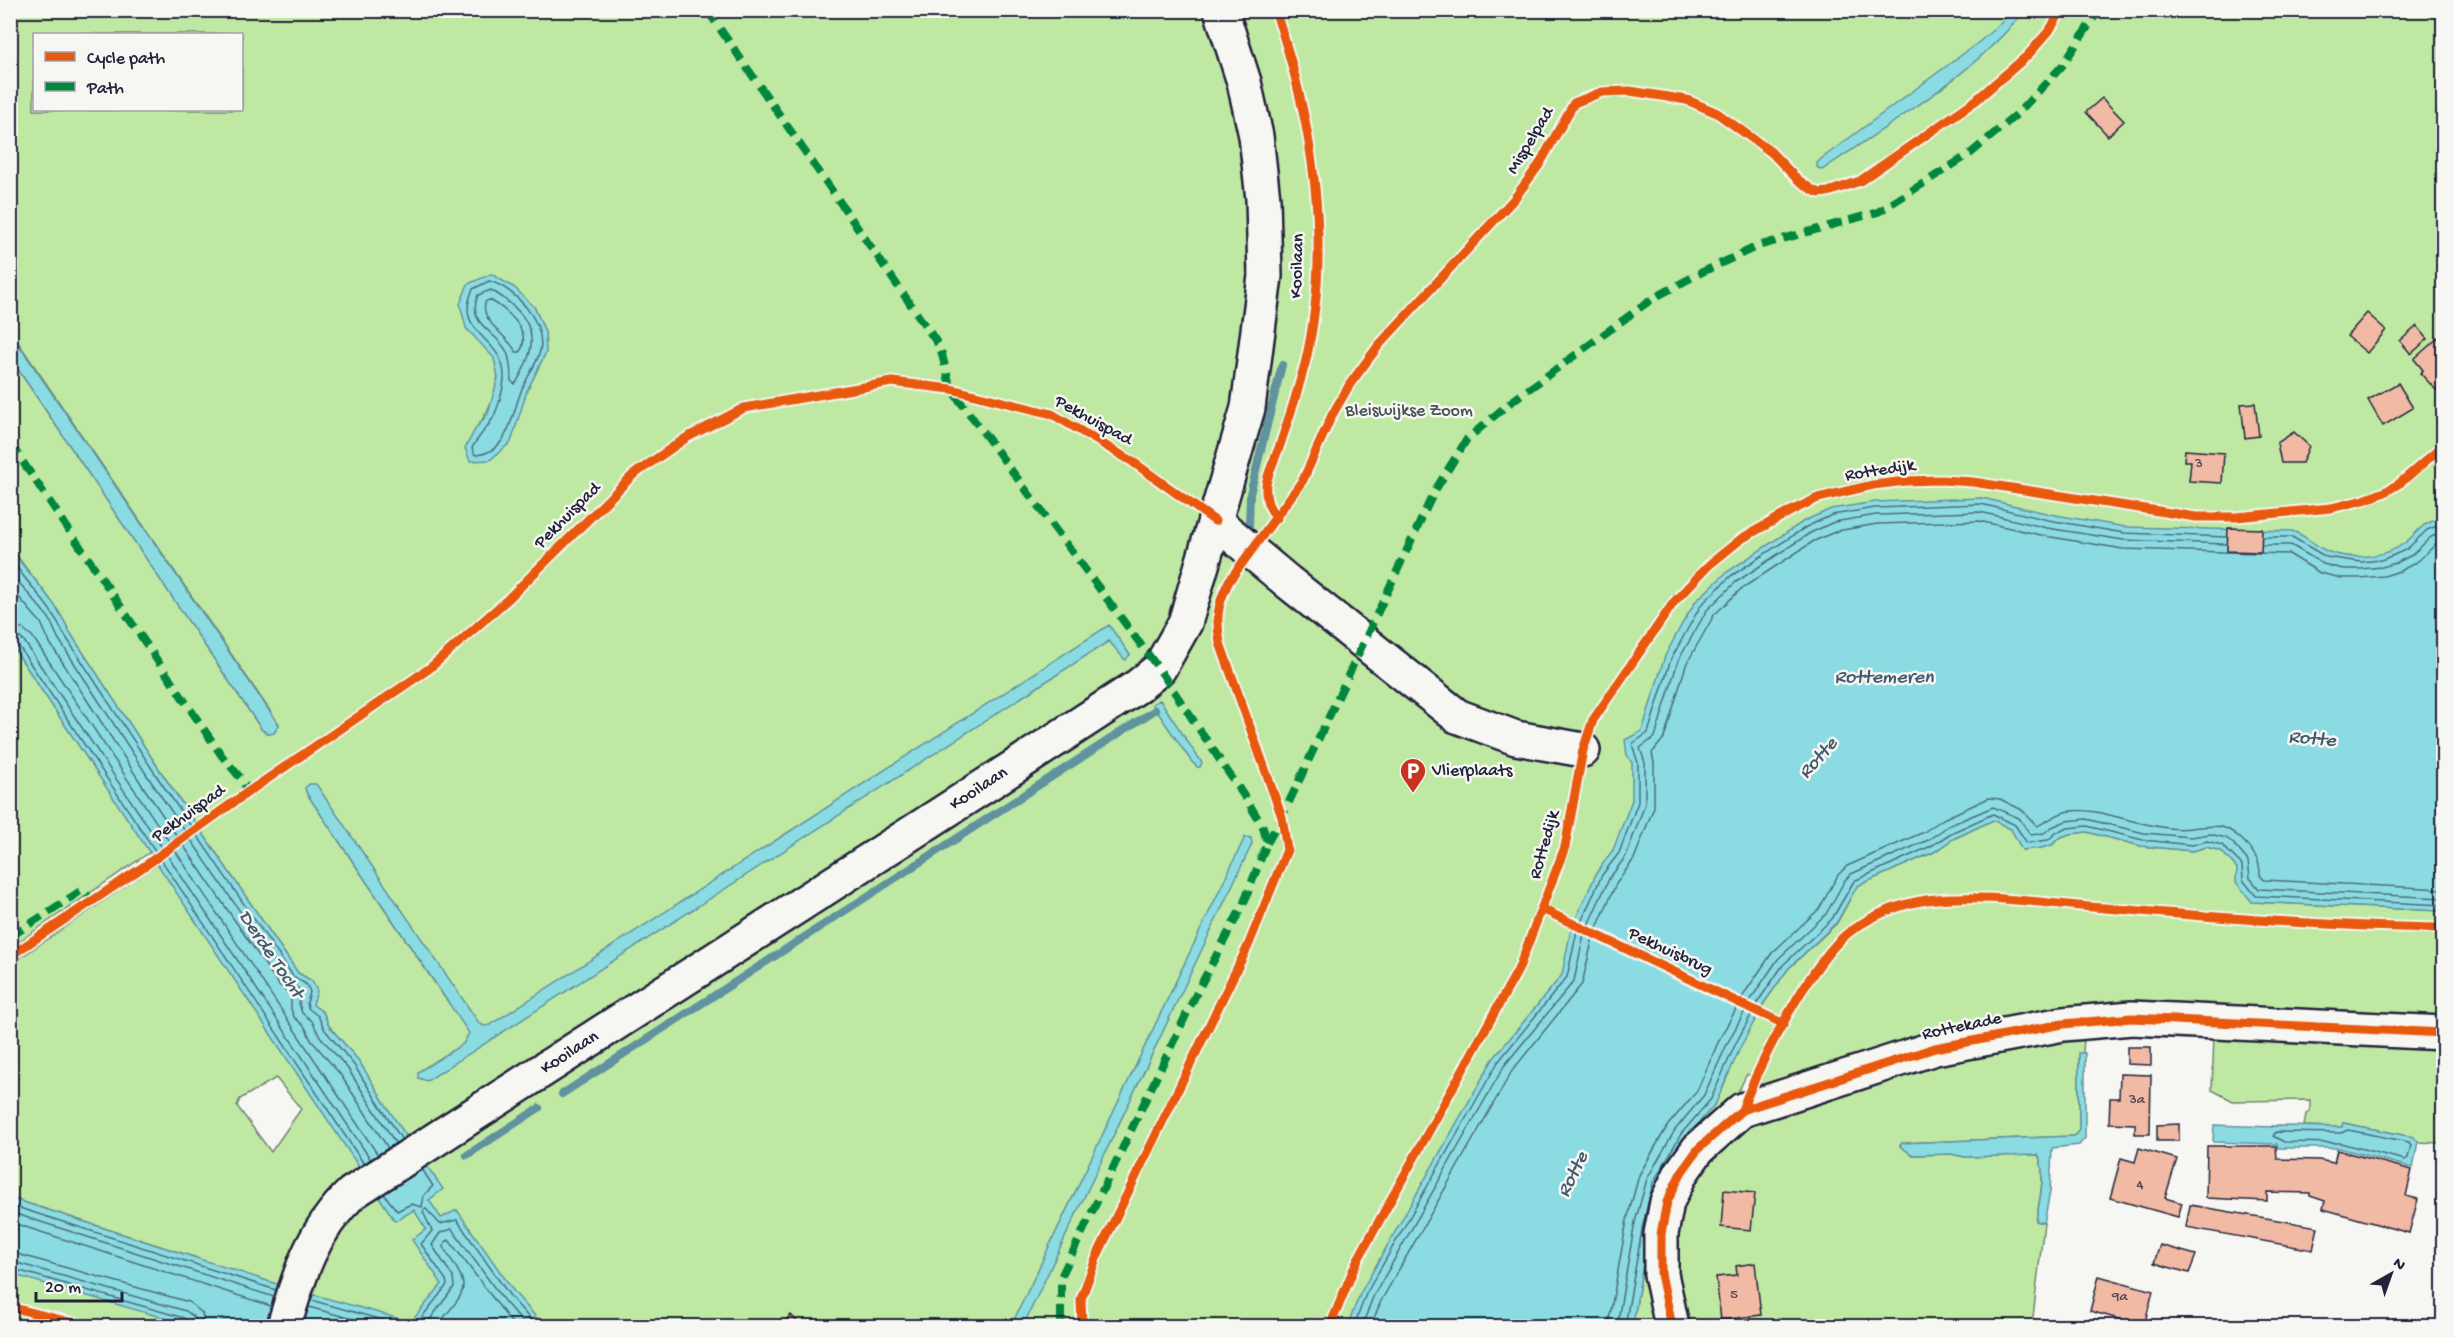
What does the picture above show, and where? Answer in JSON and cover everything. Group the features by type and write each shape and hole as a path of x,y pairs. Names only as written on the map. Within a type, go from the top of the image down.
{"street":[{"name":"Kooilaan","path":"284,1326 310,1248 322,1227 343,1202 364,1184 1017,765 1158,669 1185,623 1248,408 1265,276 1263,199 1256,136 1244,82 1221,10"},
{"path":"1215,521 1457,716 1516,738 1583,750"},
{"name":"Rottekade","path":"1672,1326 1661,1274 1661,1234 1667,1202 1681,1173 1698,1149 1742,1110 1935,1048 2063,1024 2132,1018 2444,1033"}],"green space":[{"name":"Bleiswijkse Zoom","path":"10,11 2443,11 2443,602 1911,541 1432,1326 11,1326 11,1238 197,1258 11,1198 11,964 158,864 311,1094 354,1055 329,1026 323,1012 312,1005 312,981 298,973 163,775 69,631 57,608 11,547 11,359 262,730 269,734 277,729 279,724 11,332","holes":["466,328 546,352 527,391 476,428 491,404 498,373 493,356","305,788 445,998 307,794","276,1078 301,1109 271,1152 237,1106 240,1099"]},
{"path":"11,644 150,852 10,947"},
{"path":"1993,820 2011,829 2023,850 2052,845 2059,838 2069,834 2087,832 2141,846 2193,851 2206,847 2222,851 2237,868 2252,902 2443,911 2443,1020 2129,1008 1768,1089 1747,1074 1736,1096 1677,1163 1662,1326 1630,1326 1634,1318 1645,1251 1673,1159 1764,1003 1788,969 1837,923 1857,886 1934,852 1953,839"},
{"path":"2214,1036 2443,1047 2443,1139 2439,1139 2439,1143 2418,1142 2413,1137 2343,1123 2342,1127 2304,1126 2306,1114 2310,1112 2310,1100 2233,1101 2212,1090"},
{"path":"2084,1037 2083,1053 2079,1054 2079,1130 2074,1136 1902,1143 1900,1146 1913,1155 1951,1154 1965,1157 2038,1154 2042,1177 2036,1221 2044,1223 2032,1326 1686,1326 1671,1284 1678,1266 1669,1260 1676,1198 1732,1131 1901,1070"}],"water":[{"path":"2012,10 2024,11 2003,35 1956,77 1822,170 1817,167 1821,159 1979,42"},
{"path":"491,274 515,288 535,308 545,332 546,352 527,391 511,442 490,460 470,461 465,448 476,428 488,414 498,378 494,358 466,328 460,304 468,284"},
{"path":"10,332 279,725 274,733 269,734 262,730 11,359"},
{"name":"Rottemeren","path":"1982,498 2050,514 2125,527 2292,531 2329,552 2358,557 2379,554 2398,547 2423,526 2443,516 2443,911 2252,902 2236,882 2237,868 2221,851 2206,847 2193,851 2141,846 2087,832 2069,834 2059,838 2052,845 2022,850 2011,829 1993,820 1953,839 1934,852 1857,886 1837,922 1788,969 1764,1003 1740,1048 1716,1103 1686,1138 1645,1251 1634,1318 1630,1326 1347,1326 1361,1292 1493,1059 1562,975 1571,929 1597,872 1613,850 1632,800 1632,763 1627,755 1625,740 1642,731 1665,656 1696,601 1727,572 1804,521 1831,509 1875,502"},
{"name":"Derde Tocht","path":"10,547 57,608 69,631 163,775 298,973 312,981 317,991 313,1005 323,1012 329,1026 359,1061 394,1118 443,1189 429,1200 441,1218 457,1210 515,1293 544,1326 192,1326 11,1274 11,1198 283,1286 411,1322 442,1284 412,1240 426,1229 414,1210 395,1221 11,644"},
{"path":"1109,625 1130,655 1125,660 1109,641 427,1081 418,1078 418,1072 463,1044 469,1033 307,794 305,788 309,784 316,784 479,1023 484,1026 490,1025"},
{"path":"1160,700 1202,763 1200,767 1191,761 1152,704"},
{"path":"1245,837 1251,838 1252,844 1023,1326 1011,1326"},
{"path":"2079,1053 2085,1053 2085,1138 2079,1145 2052,1148 2050,1192 2044,1223 2036,1221 2042,1178 2041,1161 2038,1155 1965,1157 1951,1154 1913,1155 1900,1146 1902,1143 2074,1136 2079,1130"},
{"path":"2343,1123 2413,1137 2418,1141 2413,1168 2339,1148 2278,1148 2277,1144 2213,1142 2214,1125 2342,1127"}],"pier":[{"path":"1574,916 1766,1008 1759,1020 1568,929"}],"building":[{"path":"2102,98 2124,121 2108,136 2086,112"},
{"path":"2367,313 2386,330 2367,353 2347,336"},
{"path":"2417,326 2428,339 2411,354 2400,341"},
{"path":"2440,336 2444,340 2444,383 2436,390 2420,373 2423,370 2414,359"},
{"path":"2398,383 2413,408 2383,426 2368,400"},
{"path":"2255,403 2259,436 2245,438 2241,404"},
{"path":"2294,432 2309,446 2302,463 2281,463 2277,443"},
{"path":"2185,450 2224,453 2222,483 2189,481 2191,461 2184,461"},
{"path":"2228,528 2262,529 2261,552 2227,551"},
{"path":"2127,1047 2151,1047 2151,1065 2127,1064"},
{"path":"2120,1074 2151,1075 2150,1134 2135,1134 2135,1124 2109,1123 2110,1098 2119,1098"},
{"path":"2179,1124 2179,1141 2157,1141 2157,1125"},
{"path":"2207,1146 2276,1146 2277,1159 2319,1160 2334,1163 2337,1150 2412,1170 2406,1196 2418,1199 2409,1233 2323,1209 2325,1201 2310,1196 2310,1193 2267,1192 2267,1201 2206,1198"},
{"path":"2139,1148 2177,1159 2165,1198 2182,1203 2178,1217 2110,1198 2121,1158 2135,1162"},
{"path":"2442,1163 2444,1163 2444,1192 2438,1192"},
{"path":"1724,1190 1755,1193 1751,1230 1721,1227"},
{"path":"2190,1205 2318,1227 2313,1250 2186,1227"},
{"path":"2160,1245 2196,1255 2189,1273 2154,1263"},
{"path":"1755,1263 1761,1315 1721,1320 1716,1277 1737,1275 1736,1266"},
{"path":"2099,1276 2153,1291 2144,1326 2090,1311"},
{"path":"791,1315 801,1326 779,1326"}],"waterway":[{"path":"1249,526 1250,494 1282,365"},
{"path":"562,1094 1155,710"},
{"path":"467,1155 539,1108"}],"marked path":[{"path":"707,10 940,347 951,389 1159,669 1263,827 1267,843 1243,905 1198,990 1061,1277 1061,1326"},
{"path":"1267,843 1282,817 1434,492 1467,439 1511,402 1652,299 1758,246 1878,212 1970,154 2017,114 2062,66 2099,10"},
{"path":"10,443 222,756 243,781 248,792"},
{"path":"10,937 82,890 92,900"}],"cycle path":[{"path":"1275,10 1300,96 1309,140 1318,230 1313,320 1305,364 1266,485 1268,503 1277,518"},
{"name":"Mispelpad","path":"1082,1326 1081,1299 1097,1256 1248,946 1287,850 1282,817 1220,643 1218,618 1222,597 1229,581 1303,480 1332,415 1350,384 1379,345 1514,199 1539,165 1574,103 1602,92 1630,91 1687,100 1717,113 1771,152 1797,179 1811,189 1819,193 1828,192 1860,181 1975,101 2027,56 2049,31 2062,10"},
{"name":"Pekhuispad","path":"10,956 146,865 248,792 430,668 508,599 633,475 686,438 744,408 892,382 951,389 1052,414 1133,462 1215,521"},
{"name":"Rottedijk","path":"1330,1326 1357,1261 1518,970 1565,847 1583,750 1593,720 1674,602 1709,565 1741,539 1818,498 1873,485 1906,481 1973,482 2196,517 2236,517 2331,508 2385,492 2400,483 2444,445"},
{"path":"1742,1110 1774,1040 1821,963 1852,930 1888,910 1907,904 1949,898 1993,898 2274,921 2444,928"},
{"name":"Pekhuisbrug","path":"1542,909 1784,1024"},
{"path":"1672,1326 1661,1274 1661,1234 1667,1202 1681,1173 1698,1149 1742,1110 1935,1048 2063,1024 2132,1018 2444,1033"},
{"path":"10,1307 85,1326"}],"place":[{"name":"Vlierplaats","path":"1413,794"}],"water label":[{"name":"Rotte","path":"2312,740"},
{"name":"Rotte","path":"1819,759"},
{"name":"Rotte","path":"1574,1175"}]}
